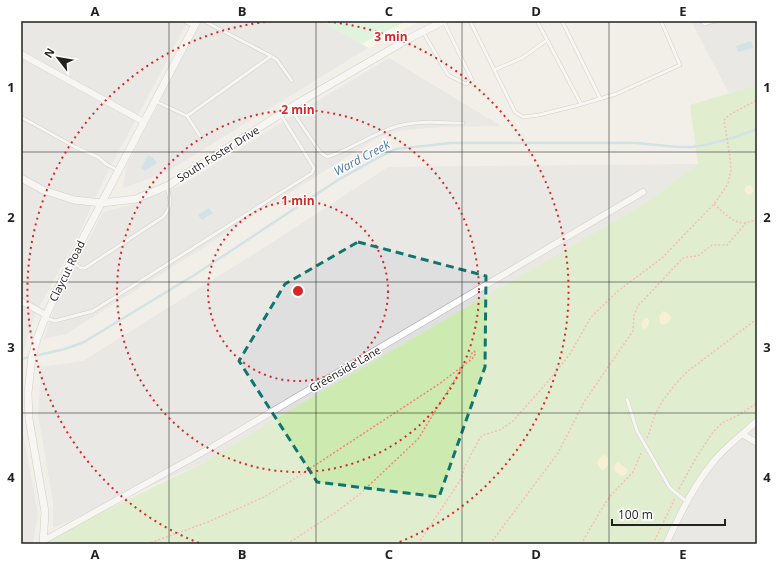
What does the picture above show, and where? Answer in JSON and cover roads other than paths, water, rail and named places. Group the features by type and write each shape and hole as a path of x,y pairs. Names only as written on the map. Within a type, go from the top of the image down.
{"street":[{"path":"187,21 195,23"},
{"name":"South Foster Drive","path":"21,178 43,190 74,200 102,203 136,199 167,186 290,108 444,21"},
{"name":"Claycut Road","path":"43,542 45,512 29,419 28,392 37,339 72,261 195,23"},
{"path":"21,54 144,122"},
{"name":"Greenside Lane","path":"43,542 212,447 643,192"},
{"path":"21,301 46,317"},
{"path":"666,544 699,480 714,459 757,421"},
{"path":"742,434 757,443"}],"lane":[{"path":"204,21 277,60 292,81"},
{"path":"423,32 448,75 466,84 472,80 444,21"},
{"path":"470,21 515,112 522,117 539,116 616,94 680,65 661,21"},
{"path":"537,21 581,104"},
{"path":"562,21 600,98"},
{"path":"703,22 715,21"},
{"path":"494,70 522,58 547,40"},
{"path":"187,116 271,56"},
{"path":"155,101 187,116 202,139"},
{"path":"290,108 320,152 327,157 340,153 368,138 398,126 413,123 463,123"},
{"path":"46,317 55,321 93,311 312,173 314,168 280,114"},
{"path":"21,117 75,147 98,157 106,164 119,171"},
{"path":"72,261 82,268 85,268 163,217 171,204 167,186"},
{"path":"626,399 637,431 670,488 687,502"}],"water":[{"path":"751,41 753,48 738,52 736,46"},
{"path":"148,155 157,163 145,171 141,168"},
{"path":"209,208 213,213 202,220 198,215"}],"waterway":[{"name":"Ward Creek","path":"21,359 65,349 84,342 196,274 338,180 396,149 451,143 636,143 692,147 732,138 757,129"}]}
